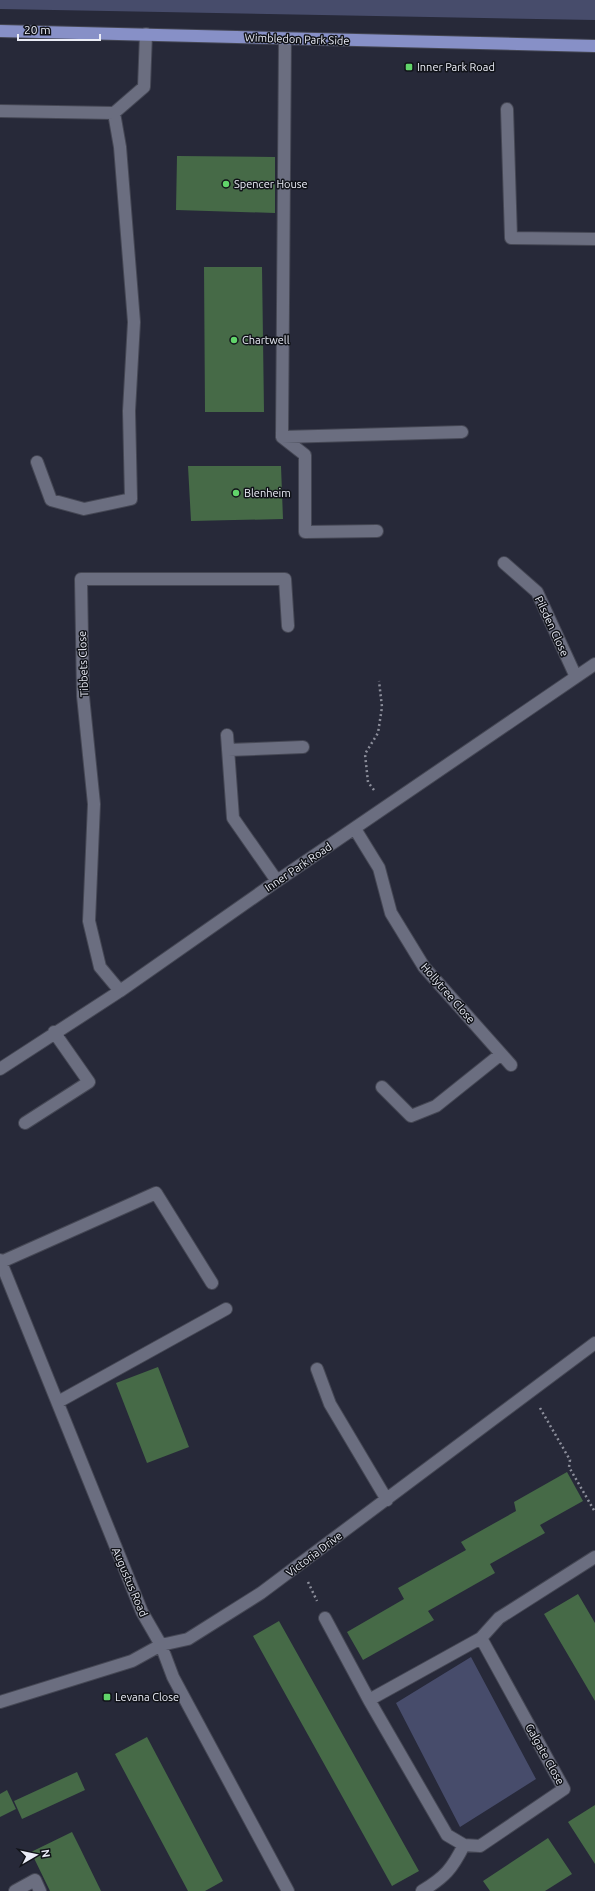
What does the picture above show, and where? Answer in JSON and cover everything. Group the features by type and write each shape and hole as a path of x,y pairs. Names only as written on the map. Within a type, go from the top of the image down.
{"main road":[{"name":"Wimbledon Park Side","path":"0,31 595,46"}],"street":[{"path":"0,111 114,113 144,87 146,34"},
{"path":"282,437 285,39"},
{"path":"507,109 511,238 595,239"},
{"path":"37,462 51,500 84,509 132,499 129,411 134,322 120,147 114,113"},
{"path":"282,437 462,432"},
{"path":"282,437 305,455 305,532 378,531"},
{"name":"Pilsden Close","path":"504,564 538,592 576,677"},
{"name":"Tibbets Close","path":"120,991 100,967 89,921 94,804 83,696 81,579 285,579 288,626"},
{"name":"Inner Park Road","path":"0,1069 54,1032 120,991 277,881 595,664"},
{"path":"227,735 233,818 277,881"},
{"path":"228,750 303,747"},
{"name":"Hollytree Close","path":"355,829 379,868 391,913 424,967 511,1065"},
{"path":"25,1123 89,1082 54,1032"},
{"path":"382,1087 411,1116 436,1106 501,1054"},
{"path":"0,1261 156,1193 212,1284"},
{"name":"Augustus Road","path":"0,1261 142,1612 161,1645 173,1677 288,1891"},
{"path":"58,1402 226,1309"},
{"name":"Victoria Drive","path":"0,1702 132,1661 161,1645 188,1639 261,1593 595,1343"},
{"path":"317,1369 330,1404 387,1500"},
{"path":"369,1700 481,1638 499,1618 595,1557"},
{"path":"325,1618 369,1700 446,1835 464,1845 455,1863 440,1880 422,1891"},
{"name":"Galgate Close","path":"464,1845 480,1846 564,1789 481,1638"},
{"path":"16,1891 35,1880 40,1891"}],"path":[{"path":"379,681 382,707 378,733 365,754 368,782 386,807"},
{"path":"531,1392 570,1460 569,1467 595,1512"},
{"path":"299,1565 325,1618"}],"shaded area":[{"path":"0,0 595,0 595,20 0,9"},
{"path":"471,1657 536,1779 460,1827 396,1703"}],"building":[{"name":"Spencer House","path":"177,156 275,157 275,213 176,210"},
{"name":"Chartwell","path":"204,267 262,267 264,412 205,412"},
{"name":"Blenheim","path":"188,466 281,466 283,519 191,521"},
{"path":"158,1367 189,1447 147,1463 116,1383"},
{"path":"567,1472 583,1501 540,1525 545,1533 490,1564 495,1573 428,1611 434,1620 363,1660 347,1632 404,1599 398,1588 466,1550 461,1542 516,1511 514,1502"},
{"path":"578,1594 595,1623 595,1701 544,1614"},
{"path":"279,1621 419,1871 392,1886 253,1636"},
{"path":"147,1737 223,1881 205,1891 188,1891 115,1754"},
{"path":"77,1772 85,1790 22,1819 14,1801"},
{"path":"7,1790 16,1809 0,1817 0,1794"},
{"path":"595,1805 595,1864 568,1822"},
{"path":"72,1832 101,1891 50,1891 31,1852"},
{"path":"548,1838 572,1874 545,1891 490,1891 483,1881"}],"place":[{"name":"Inner Park Road","path":"409,67"},
{"name":"Spencer House","path":"226,184"},
{"name":"Chartwell","path":"234,340"},
{"name":"Blenheim","path":"236,493"},
{"name":"Levana Close","path":"107,1697"}]}
